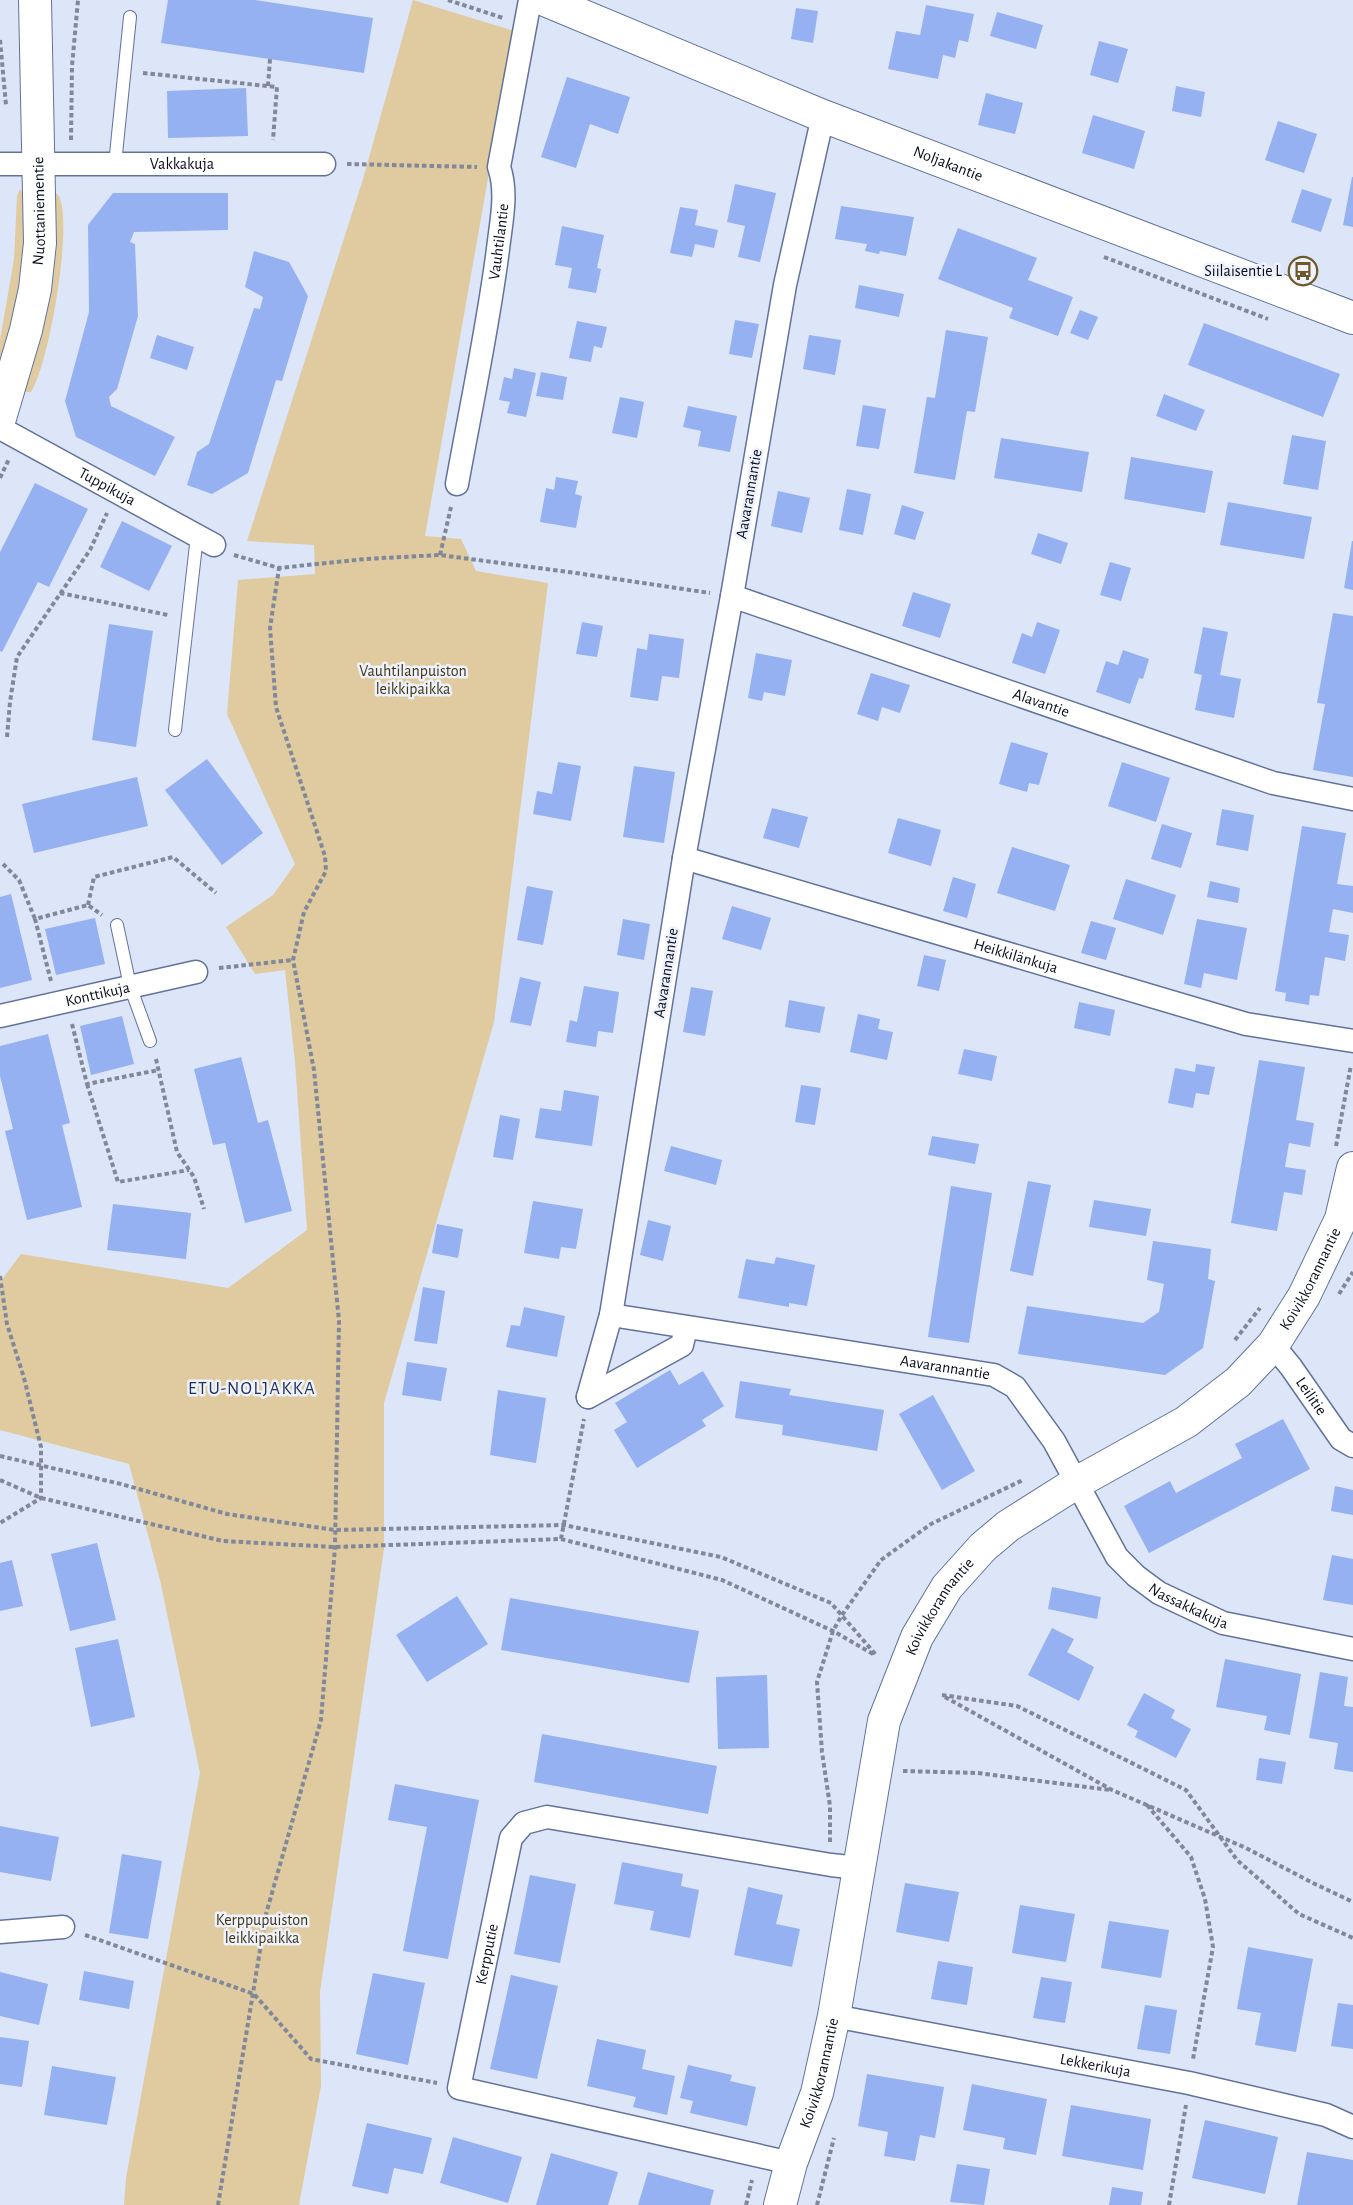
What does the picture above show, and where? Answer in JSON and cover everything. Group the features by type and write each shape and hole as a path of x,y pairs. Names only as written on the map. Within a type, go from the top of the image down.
{"street":[{"name":"Nuottaniementie","path":"0,418 26,330 35,289 40,243 35,0"},
{"name":"Vauhtilantie","path":"457,484 494,283 504,181 499,167 530,0"},
{"name":"Noljakantie","path":"545,0 823,116 1353,318"},
{"name":"Aavarannantie","path":"823,116 785,285 684,858 611,1315 994,1375 1015,1387 1054,1441 1070,1472"},
{"name":"Vakkakuja","path":"0,164 324,164"},
{"name":"Tuppikuja","path":"0,428 206,541"},
{"name":"Alavantie","path":"732,596 1273,783 1353,799"},
{"name":"Heikkilänkuja","path":"684,858 1246,1024 1353,1041"},
{"name":"Konttikuja","path":"0,1016 196,972"},
{"name":"Koivikkorannantie","path":"780,2205 791,2163 817,2093 834,2016 844,1866 884,1721 918,1637 947,1587 983,1547 1070,1472 1186,1422 1238,1382 1273,1345 1304,1296 1341,1219 1344,1160"},
{"path":"588,1398 611,1315"},
{"path":"588,1398 682,1345 686,1328"},
{"name":"Leilitie","path":"1273,1345 1341,1439 1353,1446"},
{"name":"Nassakkakuja","path":"1070,1472 1117,1557 1136,1576 1159,1593 1223,1623 1353,1649"},
{"name":"Kerpputie","path":"459,2088 511,1838 524,1823 547,1817 844,1866"},
{"path":"0,1932 63,1927"},
{"name":"Lekkerikuja","path":"834,2016 1189,2083 1326,2115 1353,2127"},
{"path":"459,2088 791,2163"}],"lane":[{"path":"115,164 130,17"},
{"path":"175,729 188,619 206,541"},
{"path":"117,925 130,986 150,1041"}],"path":[{"path":"268,86 270,59"},
{"path":"125,71 277,87 272,164"},
{"path":"324,164 499,167"},
{"path":"440,555 457,484"},
{"path":"7,737 18,657 90,550 117,492"},
{"path":"206,541 237,557 279,568 365,559 440,555 732,596"},
{"path":"218,2205 266,1914 321,1720 335,1547 339,1321 314,1070 293,960 304,912 326,871 325,856 319,836 276,707 270,628 279,568"},
{"path":"60,593 188,619"},
{"path":"88,905 94,877 173,857 216,893"},
{"path":"3,864 19,880 35,919 118,1182 189,1170"},
{"path":"35,919 88,905 117,925"},
{"path":"196,972 293,960"},
{"path":"150,1041 159,1070 177,1152 194,1177 204,1209"},
{"path":"1344,1160 1351,1064"},
{"path":"87,1084 159,1070"},
{"path":"0,1276 7,1324 24,1378 41,1447 42,1498"},
{"path":"1231,1345 1266,1300"},
{"path":"561,1539 588,1398"},
{"path":"0,1456 121,1484 227,1514 335,1530 564,1525 721,1557 831,1603 877,1656 833,1631 722,1580 561,1539 335,1547 223,1541 42,1498 0,1480"},
{"path":"844,1866 830,1806 822,1752 817,1682 833,1631 842,1615 881,1560 930,1524 1070,1472"},
{"path":"0,1523 42,1498"},
{"path":"1353,1902 1220,1837 1112,1790 942,1695 1017,1706 1186,1790 1220,1837 1237,1860 1299,1914 1353,1938"},
{"path":"902,1771 978,1773 1112,1790"},
{"path":"1147,1804 1191,1857 1205,1899 1213,1947 1169,2205"},
{"path":"63,1927 254,1994 311,2059 459,2088"},
{"path":"746,2205 758,2155"}],"green space":[{"path":"413,0 514,31 425,536 461,539 476,571 548,583 494,1022 384,1403 384,1549 320,1992 321,2086 299,2205 124,2205 126,2178 200,1773 160,1580 129,1464 0,1430 0,1282 21,1254 228,1288 307,1230 295,1062 285,970 255,974 226,927 273,895 295,864 227,714 238,580 315,574 314,545 247,541 363,179"},
{"path":"20,189 26,198 22,276 0,373 0,340 14,259 17,196"},
{"path":"50,191 59,196 63,215 57,297 38,377 31,392 24,392"}],"building":[{"path":"168,0 255,0 373,18 364,73 161,43"},
{"path":"926,5 974,14 968,42 959,40 955,58 943,55 938,79 888,69 896,31 920,35"},
{"path":"796,8 818,11 813,43 791,39"},
{"path":"997,12 1043,25 1036,49 990,36"},
{"path":"1099,41 1128,49 1118,83 1090,75"},
{"path":"567,77 630,97 618,134 590,124 576,168 541,157"},
{"path":"1176,86 1205,92 1201,117 1172,111"},
{"path":"246,88 248,136 168,138 167,91"},
{"path":"986,93 1023,103 1015,134 978,125"},
{"path":"1093,115 1145,131 1134,169 1082,153"},
{"path":"1278,121 1317,134 1304,173 1265,160"},
{"path":"1353,177 1353,227 1343,225"},
{"path":"735,184 776,193 760,262 738,257 745,226 727,222"},
{"path":"1302,189 1332,199 1321,232 1291,222"},
{"path":"113,193 228,193 228,230 134,232 130,242 135,244 138,316 117,389 109,397 111,406 175,437 155,476 76,437 65,401 89,312 88,225"},
{"path":"841,206 914,217 906,256 880,251 879,254 865,251 867,244 835,239"},
{"path":"680,207 698,210 695,225 718,230 714,248 695,244 692,257 670,253"},
{"path":"562,226 604,235 597,268 601,269 596,293 568,288 572,268 555,265"},
{"path":"958,228 1037,258 1028,280 1073,297 1058,336 1009,318 1013,308 938,279"},
{"path":"254,251 289,262 308,296 282,381 276,380 248,473 212,494 187,485 197,452 209,444 254,308 260,309 263,297 245,287"},
{"path":"859,285 904,294 899,317 855,308"},
{"path":"1080,310 1098,317 1088,340 1070,333"},
{"path":"735,320 759,324 752,358 729,354"},
{"path":"577,321 607,327 602,348 594,346 591,362 569,358"},
{"path":"1204,323 1340,374 1323,417 1188,365"},
{"path":"946,330 988,337 975,412 967,411 955,480 914,473 927,397 935,398"},
{"path":"157,335 194,347 187,370 150,358"},
{"path":"809,335 841,340 835,375 803,369"},
{"path":"514,368 536,373 526,417 507,413 510,402 499,400 504,377 512,379"},
{"path":"541,372 567,377 563,400 536,396"},
{"path":"1164,394 1205,410 1196,431 1156,416"},
{"path":"620,397 644,402 637,438 612,433"},
{"path":"863,405 886,409 879,449 856,446"},
{"path":"688,406 737,416 730,452 698,446 701,431 683,427"},
{"path":"1292,435 1326,441 1318,490 1283,484"},
{"path":"1001,438 1089,452 1082,492 994,478"},
{"path":"1131,457 1213,471 1205,513 1124,499"},
{"path":"556,477 578,481 575,494 582,496 576,528 540,522 546,488 554,490"},
{"path":"35,483 88,509 49,587 38,582 2,652 0,651 0,552"},
{"path":"847,489 871,494 863,535 839,530"},
{"path":"778,491 810,498 802,533 771,526"},
{"path":"1228,502 1312,517 1304,559 1220,545"},
{"path":"902,505 924,512 915,540 894,534"},
{"path":"122,521 172,546 149,591 100,567"},
{"path":"1038,533 1068,543 1061,564 1031,554"},
{"path":"1353,541 1353,590 1344,588"},
{"path":"1110,562 1131,568 1121,601 1100,595"},
{"path":"913,592 951,604 940,638 902,626"},
{"path":"1333,613 1353,616 1353,777 1313,770 1325,704 1317,703"},
{"path":"582,622 603,626 597,657 576,654"},
{"path":"1037,622 1060,630 1045,674 1012,663 1022,633 1032,637"},
{"path":"109,624 153,631 136,747 92,740"},
{"path":"1203,627 1228,632 1220,675 1241,679 1234,718 1195,710 1202,675 1194,673"},
{"path":"649,634 684,639 679,678 662,676 658,701 630,697 637,648 647,650"},
{"path":"1123,650 1149,659 1143,679 1139,678 1130,704 1096,692 1106,661 1118,665"},
{"path":"756,653 792,660 785,696 764,692 762,701 748,698"},
{"path":"871,673 910,685 900,713 882,707 878,721 857,714"},
{"path":"1011,742 1048,753 1039,785 1029,783 1027,792 999,784"},
{"path":"207,759 263,833 222,865 165,790"},
{"path":"558,762 581,766 571,821 533,814 537,791 552,794"},
{"path":"1122,762 1170,778 1156,822 1108,806"},
{"path":"634,766 675,772 664,843 623,837"},
{"path":"137,777 148,826 34,853 22,804"},
{"path":"772,808 808,817 799,848 763,838"},
{"path":"1222,809 1254,815 1248,851 1216,845"},
{"path":"898,818 941,830 931,866 888,853"},
{"path":"1162,824 1192,833 1181,868 1151,859"},
{"path":"1302,826 1346,833 1337,884 1353,886 1353,913 1333,909 1329,932 1349,935 1345,961 1325,957 1319,996 1310,995 1309,1005 1285,1001 1286,993 1275,991"},
{"path":"1012,847 1070,865 1055,911 997,893"},
{"path":"953,877 976,884 967,918 943,911"},
{"path":"1126,879 1176,895 1163,935 1113,919"},
{"path":"1210,881 1240,888 1238,903 1207,897"},
{"path":"527,886 553,891 543,945 517,940"},
{"path":"11,894 32,980 0,988 0,897"},
{"path":"732,906 771,918 761,950 722,939"},
{"path":"95,918 105,964 56,975 45,929"},
{"path":"623,919 650,924 644,960 617,955"},
{"path":"1197,919 1247,928 1237,980 1204,973 1201,988 1184,984"},
{"path":"1091,921 1116,928 1106,960 1081,953"},
{"path":"924,955 946,960 939,991 917,986"},
{"path":"520,977 541,982 531,1026 510,1022"},
{"path":"584,986 619,992 613,1033 598,1031 596,1047 566,1042 570,1020 577,1022"},
{"path":"691,987 713,991 705,1036 683,1032"},
{"path":"789,1000 825,1007 820,1033 785,1027"},
{"path":"1079,1002 1115,1010 1110,1036 1074,1028"},
{"path":"858,1014 880,1019 878,1029 893,1032 887,1060 850,1052"},
{"path":"122,1016 134,1064 91,1075 80,1026"},
{"path":"48,1034 70,1123 62,1125 82,1207 27,1220 5,1131 13,1129 0,1076 0,1046"},
{"path":"964,1049 997,1056 992,1081 958,1074"},
{"path":"241,1057 258,1123 268,1120 292,1211 245,1223 225,1143 213,1145 194,1069"},
{"path":"1259,1060 1305,1067 1296,1120 1314,1123 1310,1147 1289,1143 1285,1167 1306,1170 1302,1195 1284,1192 1277,1231 1231,1223"},
{"path":"1196,1064 1215,1067 1209,1095 1196,1093 1193,1108 1168,1103 1175,1068 1195,1072"},
{"path":"801,1085 821,1088 815,1125 795,1122"},
{"path":"564,1090 599,1096 592,1146 535,1138 540,1108 561,1111"},
{"path":"500,1115 520,1119 513,1160 493,1157"},
{"path":"932,1136 979,1144 975,1164 928,1155"},
{"path":"671,1146 722,1160 716,1185 664,1171"},
{"path":"1028,1181 1051,1185 1033,1276 1010,1271"},
{"path":"951,1186 992,1193 969,1343 928,1337"},
{"path":"1094,1200 1151,1209 1146,1236 1089,1227"},
{"path":"533,1201 583,1209 576,1249 561,1247 559,1259 524,1253"},
{"path":"113,1204 191,1213 186,1259 107,1250"},
{"path":"648,1220 671,1226 663,1261 640,1255"},
{"path":"437,1224 463,1229 458,1258 432,1253"},
{"path":"1153,1241 1211,1249 1208,1279 1215,1281 1203,1348 1165,1375 1018,1354 1027,1306 1143,1323 1159,1312 1164,1284 1147,1280"},
{"path":"776,1257 815,1265 807,1306 789,1303 789,1307 738,1298 746,1259 774,1264"},
{"path":"423,1287 445,1291 437,1344 414,1341"},
{"path":"524,1307 565,1316 557,1357 506,1347 511,1325 520,1326"},
{"path":"407,1362 447,1368 441,1401 402,1395"},
{"path":"670,1370 679,1385 703,1371 724,1406 702,1420 706,1426 637,1468 614,1430 627,1422 615,1403"},
{"path":"740,1381 791,1389 789,1395 884,1410 877,1451 782,1435 783,1425 735,1418"},
{"path":"498,1390 546,1398 536,1463 490,1455"},
{"path":"933,1395 975,1471 942,1490 899,1414"},
{"path":"1283,1419 1310,1469 1149,1553 1124,1506 1170,1481 1176,1493 1242,1458 1235,1444"},
{"path":"1335,1486 1353,1490 1353,1515 1331,1511"},
{"path":"97,1543 116,1620 70,1631 51,1554"},
{"path":"1332,1555 1353,1559 1353,1605 1323,1600"},
{"path":"12,1560 23,1606 0,1611 0,1563"},
{"path":"1052,1587 1101,1597 1097,1619 1048,1609"},
{"path":"457,1596 488,1644 427,1682 396,1635"},
{"path":"510,1598 699,1631 689,1683 501,1650"},
{"path":"1052,1628 1074,1639 1067,1652 1094,1667 1079,1701 1028,1675"},
{"path":"118,1639 135,1717 91,1727 75,1648"},
{"path":"1225,1659 1301,1674 1290,1735 1264,1730 1267,1716 1216,1707"},
{"path":"1320,1672 1348,1677 1344,1706 1353,1707 1353,1772 1334,1769 1338,1743 1309,1738"},
{"path":"767,1675 769,1748 718,1749 716,1677"},
{"path":"1144,1693 1175,1710 1171,1718 1191,1729 1176,1758 1135,1737 1138,1731 1127,1725"},
{"path":"542,1734 717,1766 708,1814 534,1782"},
{"path":"1259,1758 1286,1762 1282,1784 1256,1780"},
{"path":"395,1784 479,1800 448,1959 403,1951 427,1827 388,1820"},
{"path":"0,1826 59,1837 51,1881 0,1872"},
{"path":"122,1854 162,1861 148,1939 109,1933"},
{"path":"622,1862 683,1874 681,1886 699,1890 690,1938 650,1930 654,1911 614,1904"},
{"path":"530,1875 576,1884 560,1963 514,1954"},
{"path":"905,1883 959,1892 949,1942 896,1932"},
{"path":"748,1887 783,1895 776,1924 800,1929 792,1967 734,1955"},
{"path":"1020,1905 1075,1914 1066,1962 1012,1953"},
{"path":"1109,1921 1169,1930 1161,1978 1101,1968"},
{"path":"1248,1947 1313,1959 1296,2052 1255,2045 1261,2013 1237,2009"},
{"path":"938,1961 973,1967 967,2005 931,1999"},
{"path":"84,1971 134,1981 129,2009 79,2000"},
{"path":"0,1972 48,1984 39,2025 0,2016"},
{"path":"373,1973 425,1983 408,2065 356,2054"},
{"path":"511,1975 558,1986 537,2079 490,2069"},
{"path":"1041,1977 1072,1982 1065,2023 1033,2018"},
{"path":"1338,2003 1353,2005 1353,2049 1331,2046"},
{"path":"1145,2005 1177,2010 1170,2054 1137,2049"},
{"path":"0,2037 29,2041 22,2087 0,2084"},
{"path":"597,2039 646,2050 642,2069 675,2076 667,2115 633,2107 636,2097 587,2086"},
{"path":"688,2065 732,2075 730,2081 756,2087 747,2126 690,2113 693,2101 680,2098"},
{"path":"52,2066 116,2077 107,2125 44,2115"},
{"path":"867,2074 944,2087 935,2138 920,2135 915,2161 884,2156 888,2132 858,2126"},
{"path":"972,2084 1047,2099 1036,2155 1003,2149 1005,2138 963,2130"},
{"path":"1071,2105 1151,2119 1143,2170 1062,2156"},
{"path":"1205,2120 1278,2137 1265,2194 1192,2178"},
{"path":"367,2123 432,2138 423,2174 394,2168 388,2194 352,2186"},
{"path":"453,2137 522,2157 508,2203 440,2183"},
{"path":"1307,2152 1353,2160 1353,2205 1297,2205"},
{"path":"551,2153 618,2172 608,2205 536,2205"},
{"path":"957,2164 990,2169 984,2205 950,2202"},
{"path":"648,2172 714,2190 710,2205 638,2205"},
{"path":"1112,2187 1143,2192 1141,2205 1109,2205"}],"place":[{"name":"Siilaisentie L","path":"1303,271"}],"district":[{"name":"ETU-NOLJAKKA","path":"252,1389"}],"park label":[{"name":"Vauhtilanpuiston leikkipaikka","path":"413,680"},
{"name":"Kerppupuiston leikkipaikka","path":"262,1929"}]}
